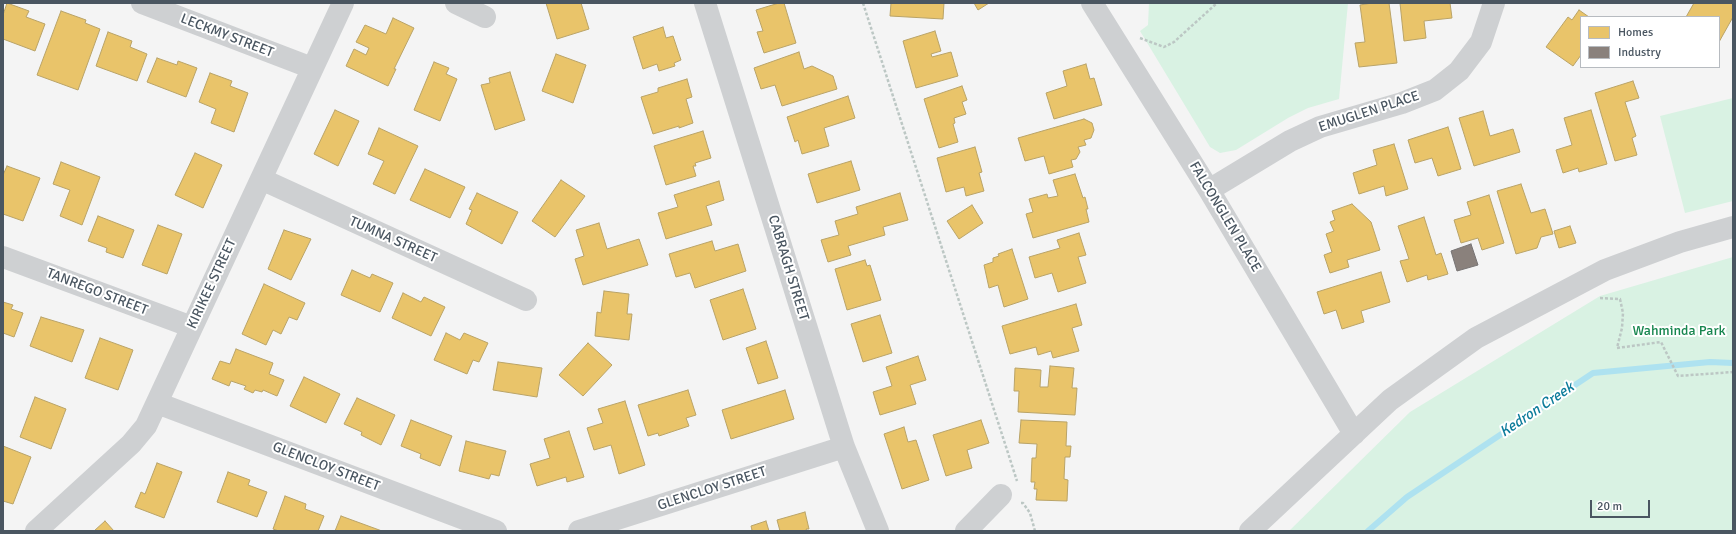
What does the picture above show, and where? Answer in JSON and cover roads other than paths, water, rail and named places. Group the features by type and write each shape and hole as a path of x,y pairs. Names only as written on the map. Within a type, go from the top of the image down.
{"street":[{"name":"LECKMY STREET","path":"142,3 312,68"},
{"name":"KIRIKEE STREET","path":"36,531 131,444 146,426 343,3"},
{"path":"456,3 485,17"},
{"name":"CABRAGH STREET","path":"705,3 844,447 878,531"},
{"name":"FALCONGLEN PLACE","path":"1092,3 1210,190 1354,434"},
{"name":"EMUGLEN PLACE","path":"1210,190 1290,141 1320,127 1402,103 1435,90 1459,71 1481,42 1494,3"},
{"name":"TUMNA STREET","path":"261,179 526,300"},
{"path":"1250,531 1390,400 1476,338 1605,270 1680,242 1733,227"},
{"name":"TANREGO STREET","path":"3,256 192,328"},
{"name":"GLENCLOY STREET","path":"157,403 496,531"},
{"name":"GLENCLOY STREET","path":"579,531 844,447"},
{"path":"966,531 1014,493"}],"waterway":[{"name":"Kedron Creek","path":"1368,531 1407,497 1593,373 1710,362 1733,363"}],"park label":[{"name":"Wahminda Park","path":"1679,331"}]}
